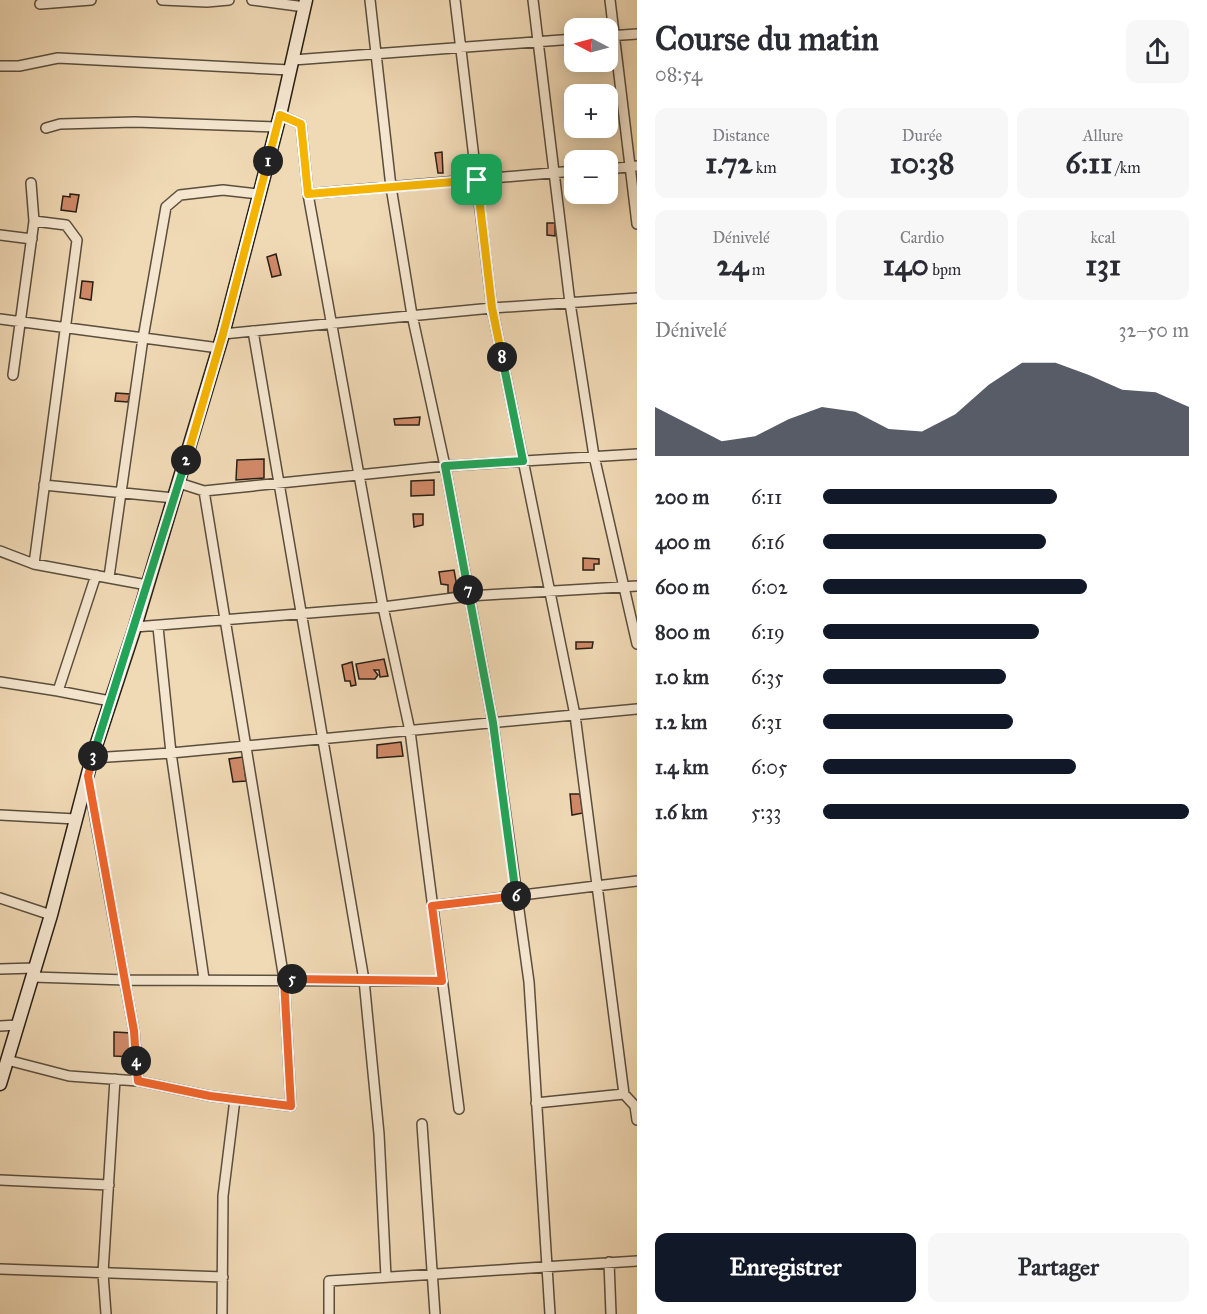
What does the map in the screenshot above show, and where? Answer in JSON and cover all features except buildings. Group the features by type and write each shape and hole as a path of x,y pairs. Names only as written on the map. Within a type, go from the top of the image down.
{"main road":[{"path":"0,1084 51,915 92,758 135,627 223,334 279,121 305,4"}],"street":[{"path":"40,4 91,0"},
{"path":"162,0 207,2 229,0"},
{"path":"252,0 305,4"},
{"path":"370,0 378,53 391,187 412,315 445,466 493,723 529,982 550,1314"},
{"path":"455,0 492,308 575,716 624,1094 635,1106 637,1120"},
{"path":"533,0 570,303 594,456 626,586 637,644"},
{"path":"610,0 610,18"},
{"path":"618,35 637,34"},
{"path":"0,66 19,66 58,58 292,65 378,53 564,40"},
{"path":"617,72 634,166 637,224"},
{"path":"46,128 60,124 135,122 279,121 301,124 308,194 383,607 410,731 459,1109"},
{"path":"618,168 634,166"},
{"path":"308,194 564,172"},
{"path":"13,375 34,221 31,183"},
{"path":"109,577 143,338 166,207 180,195 223,190 260,194"},
{"path":"34,221 66,225 77,240 34,564"},
{"path":"0,235 32,239"},
{"path":"223,334 492,308 637,298"},
{"path":"0,319 219,348"},
{"path":"253,331 364,980 379,1134 386,1277"},
{"path":"179,483 204,491 445,466 637,454"},
{"path":"44,485 174,498"},
{"path":"7,1060 69,1076 138,1081 235,1100 291,1106 284,979 204,491"},
{"path":"0,551 34,564 147,585"},
{"path":"58,691 96,575"},
{"path":"135,627 158,627 383,607 470,596 637,586"},
{"path":"158,627 171,753 204,979"},
{"path":"0,682 110,701"},
{"path":"92,758 171,753 637,710"},
{"path":"88,776 126,980 134,1031 138,1081"},
{"path":"0,815 76,819"},
{"path":"432,906 637,881"},
{"path":"0,897 51,915"},
{"path":"0,969 126,980 442,981"},
{"path":"0,1026 18,1025"},
{"path":"106,1314 103,1273 115,1079"},
{"path":"536,1103 624,1094"},
{"path":"222,1314 224,1196 235,1100"},
{"path":"423,1124 435,1314"},
{"path":"0,1180 109,1185"},
{"path":"329,1314 329,1281 637,1261"},
{"path":"609,1262 611,1314"},
{"path":"0,1269 223,1277"}],"route":[{"path":"280,115 301,124 305,141 308,194 477,180 492,308 523,461 445,466 493,723 517,896 432,906 442,981 284,979 291,1106 210,1096 138,1081 134,1031 126,980 88,776 219,348 280,115"}]}
